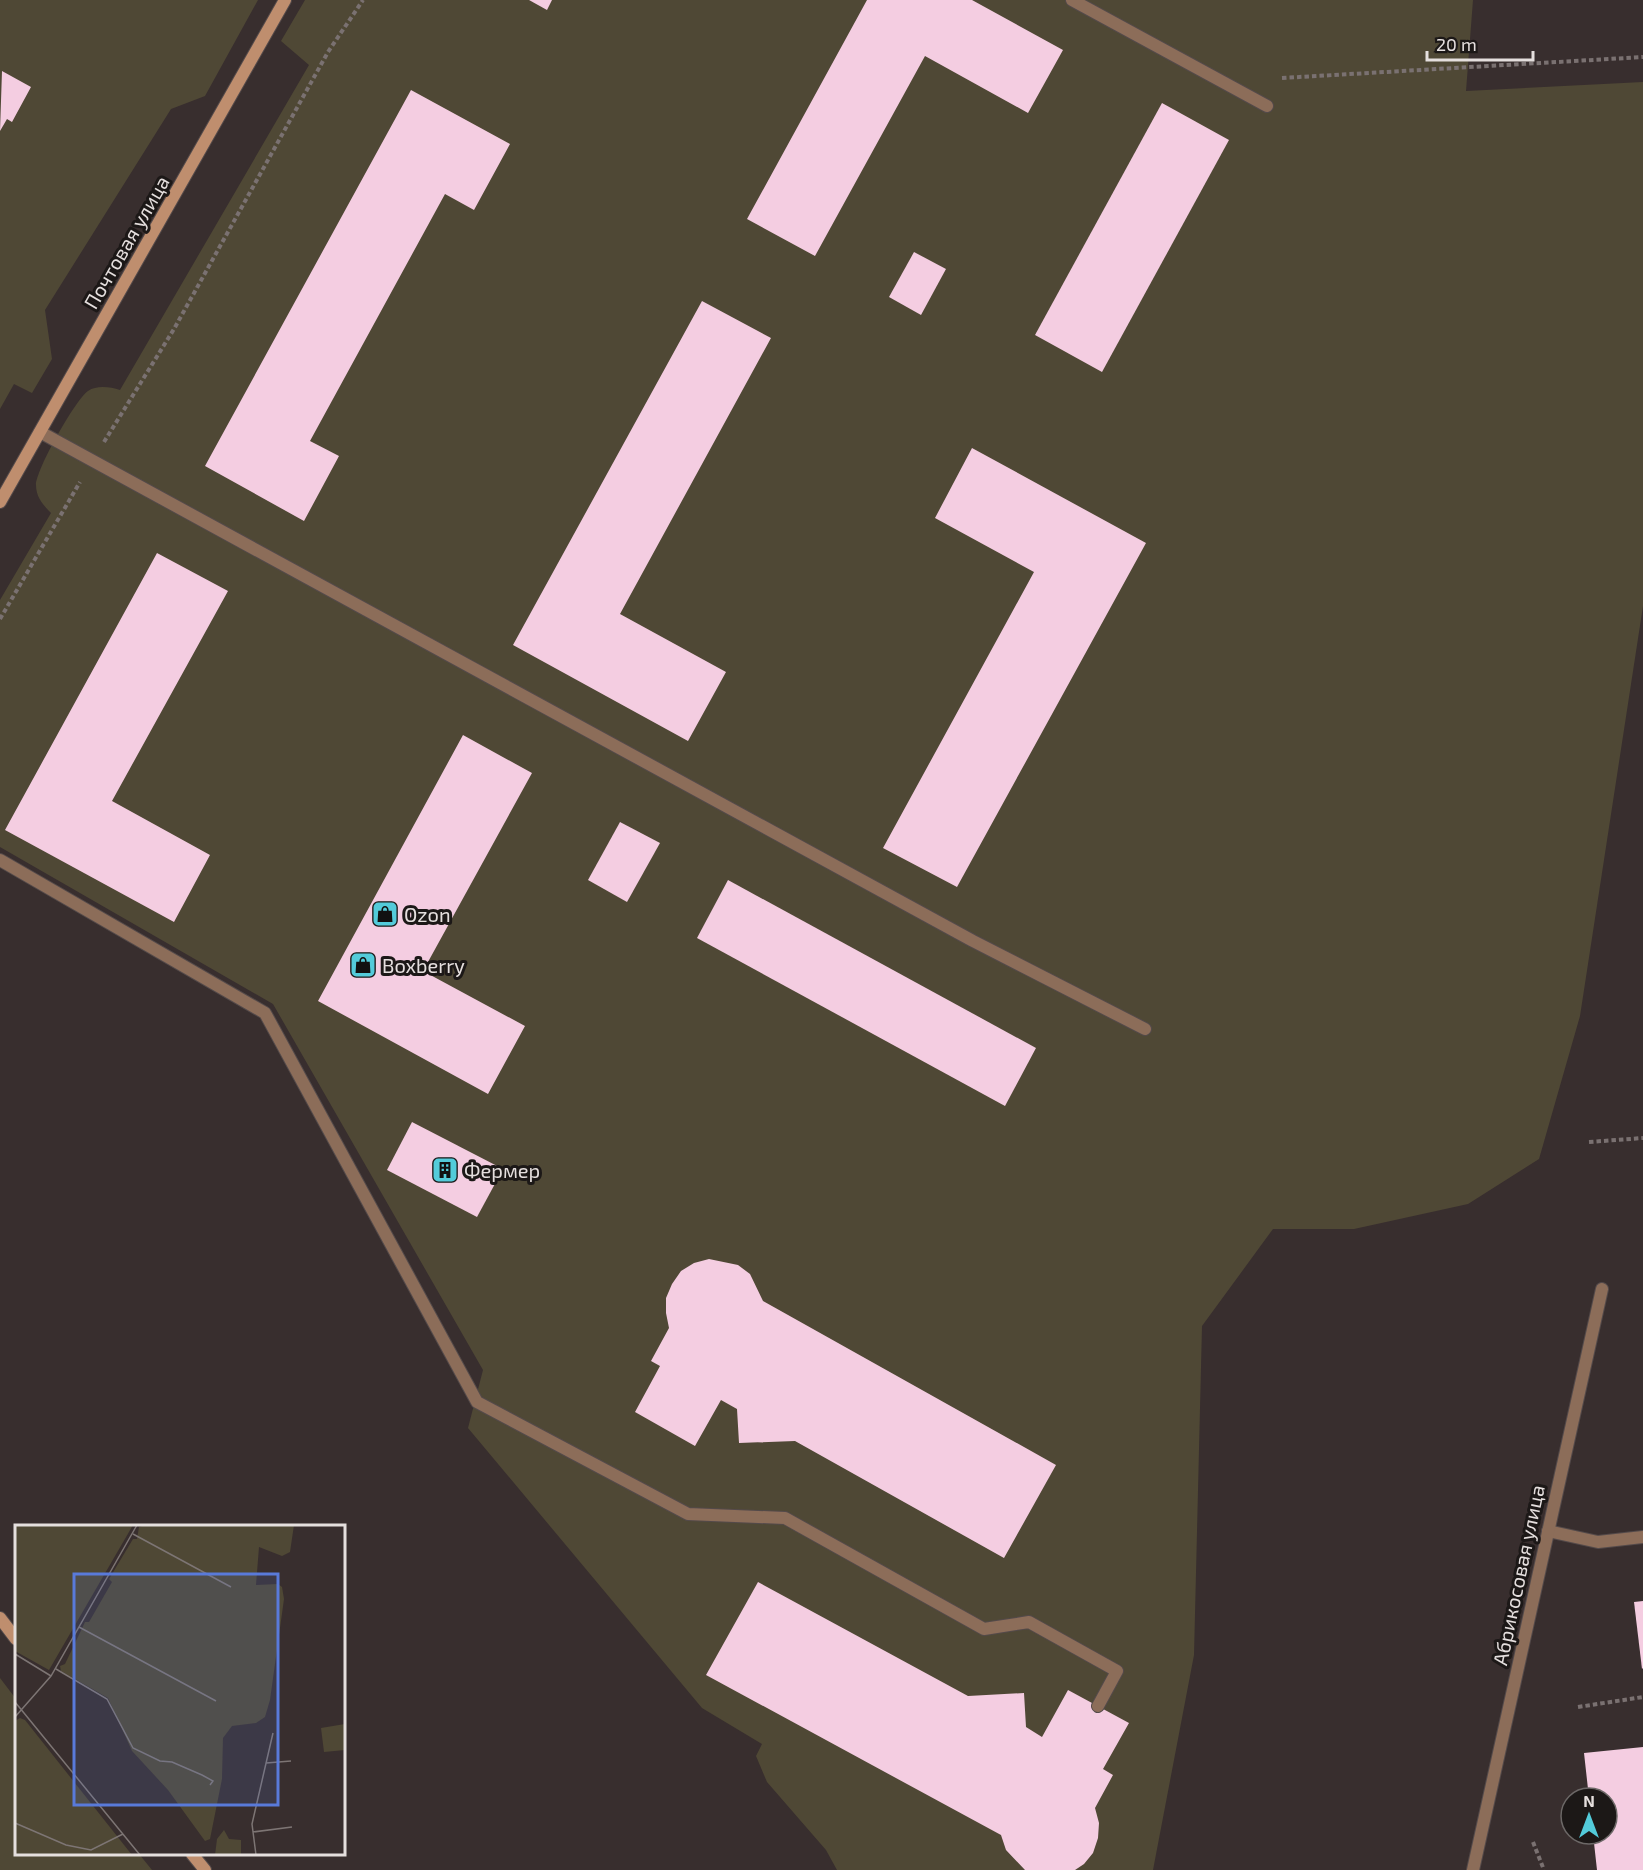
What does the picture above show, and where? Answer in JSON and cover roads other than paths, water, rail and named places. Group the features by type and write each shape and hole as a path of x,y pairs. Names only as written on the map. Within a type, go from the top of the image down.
{"street":[{"name":"Почтовая улица","path":"0,502 285,0"},
{"path":"1072,0 1267,106"},
{"path":"40,432 973,941 1145,1029"},
{"path":"0,860 265,1013 477,1402 688,1514 785,1518 984,1629 1029,1622 1117,1671 1098,1707"},
{"name":"Абрикосовая улица","path":"1473,1870 1602,1289"},
{"path":"1548,1531 1598,1542 1643,1537"},
{"path":"0,1618 15,1638"},
{"path":"193,1855 206,1870"}],"place":[{"name":"Ozon","path":"385,914"},
{"name":"Boxberry","path":"363,965"},
{"name":"Фермер","path":"445,1170"}]}
